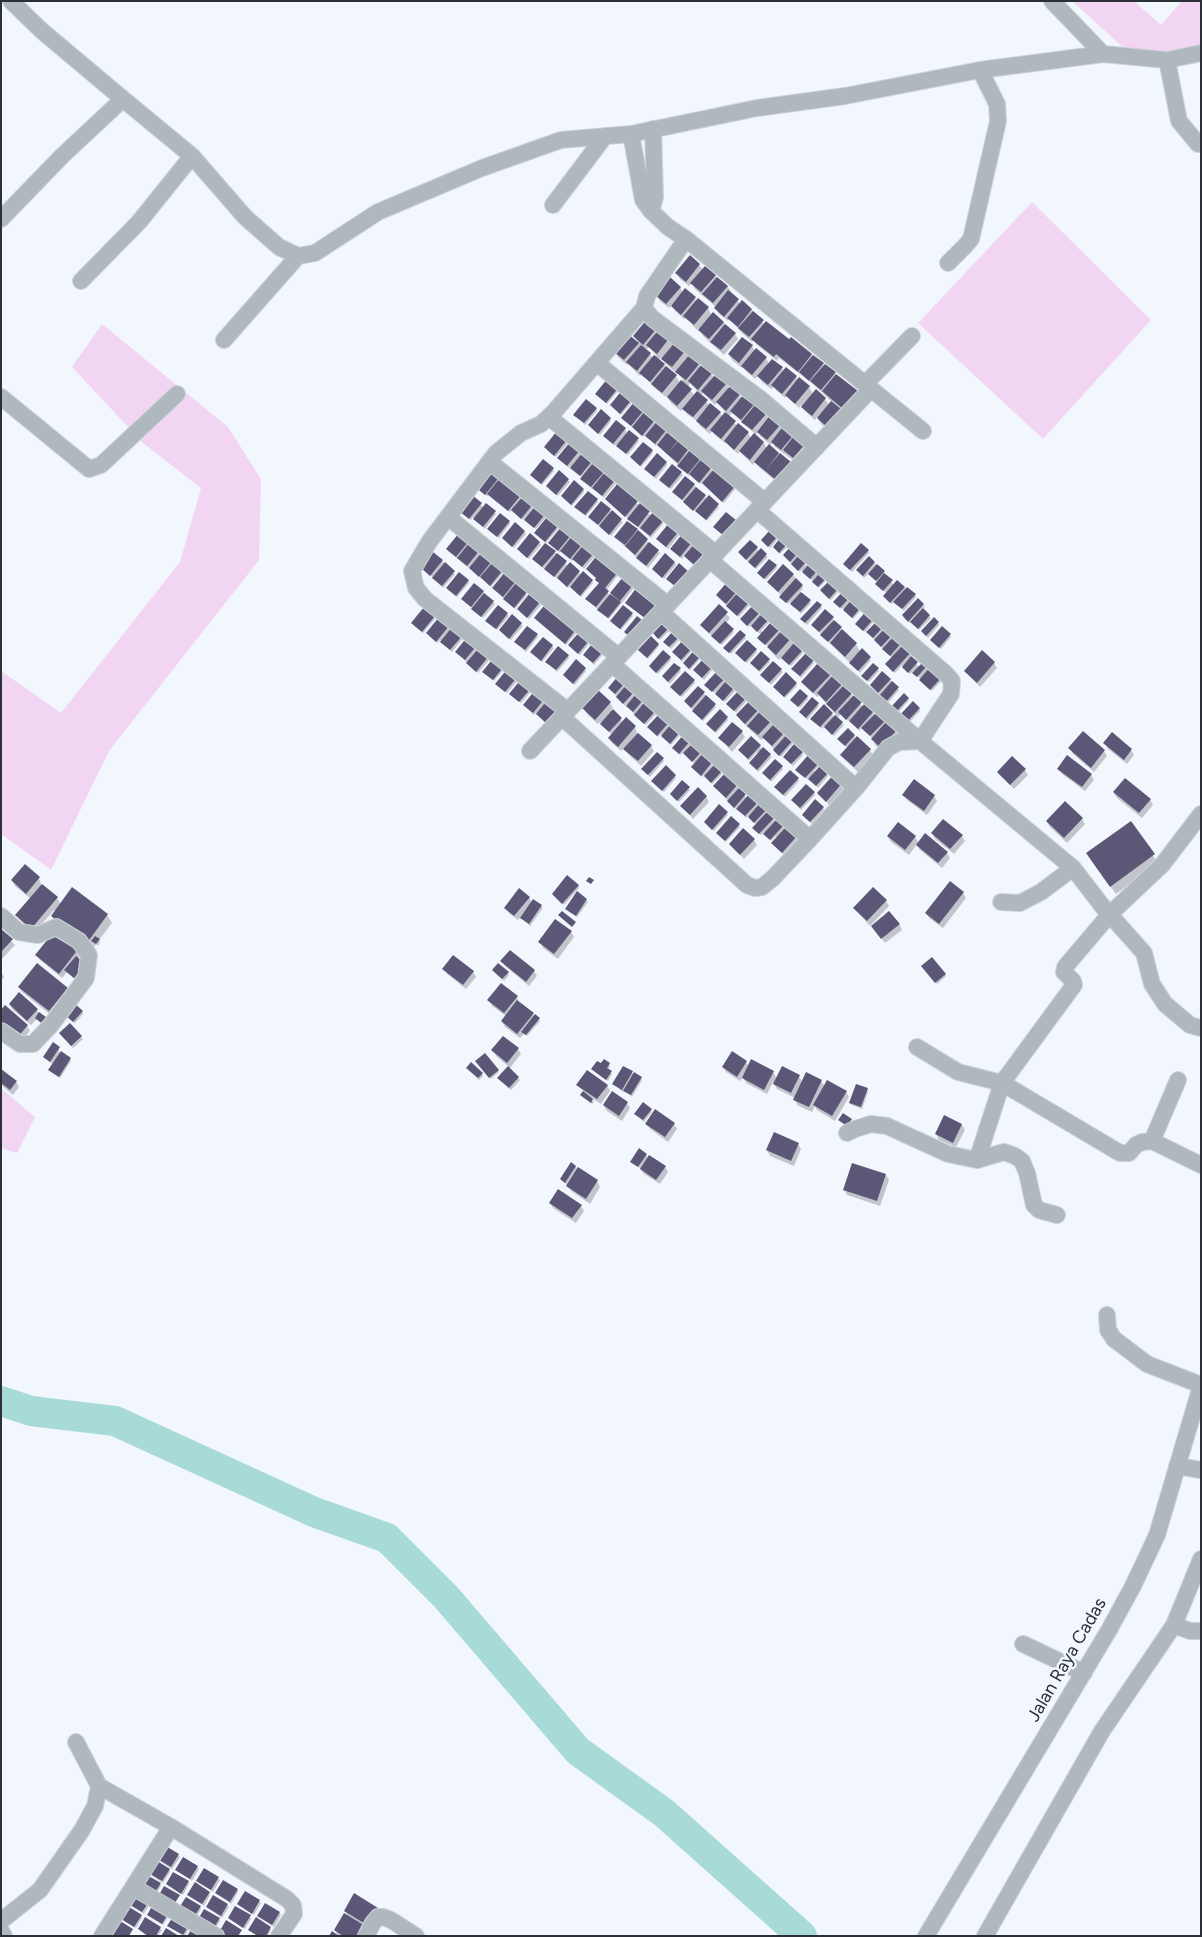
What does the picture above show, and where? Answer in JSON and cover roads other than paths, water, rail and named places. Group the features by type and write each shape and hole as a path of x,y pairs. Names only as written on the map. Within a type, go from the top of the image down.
{"street":[{"path":"11,1 42,31 192,156 244,217 278,247 298,256 315,253 378,212 482,168 561,140 630,134 757,108 845,96 980,70 1103,54 1167,60 1201,53"},
{"path":"1052,1 1103,54"},
{"path":"1167,60 1179,120 1198,144"},
{"path":"948,263 971,238 998,121 997,104 980,70"},
{"path":"1,219 62,156 123,99"},
{"path":"651,211 655,197 653,129"},
{"path":"630,134 643,200 651,211 668,227 686,239 923,431"},
{"path":"553,205 604,136"},
{"path":"81,281 139,222 192,156"},
{"path":"686,239 647,296 644,308 597,363 549,417 541,424 522,433 496,453 429,542 412,571 416,588 425,599 565,714 747,885 755,888 762,887 773,878 856,788 888,748 899,742 920,741"},
{"path":"224,340 298,256"},
{"path":"644,308 652,318 763,400 817,447"},
{"path":"530,751 817,447 912,336"},
{"path":"597,363 761,506 945,673 952,682 951,694 920,741"},
{"path":"1,397 89,469 101,465 177,394"},
{"path":"549,417 713,557 920,741 1073,868 1144,953 1152,984 1161,999 1190,1025 1201,1028"},
{"path":"490,462 664,608 856,788"},
{"path":"448,516 615,661 810,839"},
{"path":"977,1160 1002,1083 1072,988 1073,981 1064,972 1065,967 1110,914 1162,865 1201,814"},
{"path":"1001,902 1020,903 1041,892 1073,868"},
{"path":"1,916 19,932 38,935 56,927 79,941 89,955 86,978 51,1025 33,1044 20,1044 1,1031"},
{"path":"918,1047 958,1072 1002,1083 1120,1153 1129,1153 1136,1145 1142,1142 1152,1142 1201,1165"},
{"path":"1152,1142 1178,1080"},
{"path":"847,1134 855,1129 871,1124 887,1126 948,1154 977,1160 1004,1152 1022,1161 1027,1173 1034,1205 1039,1210 1057,1215"},
{"path":"1107,1315 1108,1330 1114,1339 1139,1358 1147,1364 1201,1386"},
{"name":"Jalan Raya Cadas","path":"926,1936 1109,1630 1157,1535 1188,1467 1201,1386"},
{"path":"985,1936 1102,1731 1174,1626 1201,1559"},
{"path":"1174,1626 1190,1631 1201,1631"},
{"path":"1023,1644 1084,1673"},
{"path":"76,1742 99,1786 171,1827 287,1899 293,1905 294,1914 279,1936"},
{"path":"1,1921 40,1890 82,1830 95,1806 99,1786"},
{"path":"102,1936 171,1827"},
{"path":"133,1887 216,1936"},
{"path":"366,1936 378,1917 384,1917 416,1936"},
{"path":"1,1931 4,1936"}],"waterway":[{"path":"1,1401 31,1411 115,1421 314,1512 387,1538 446,1597 578,1751 664,1813 802,1936"}]}
